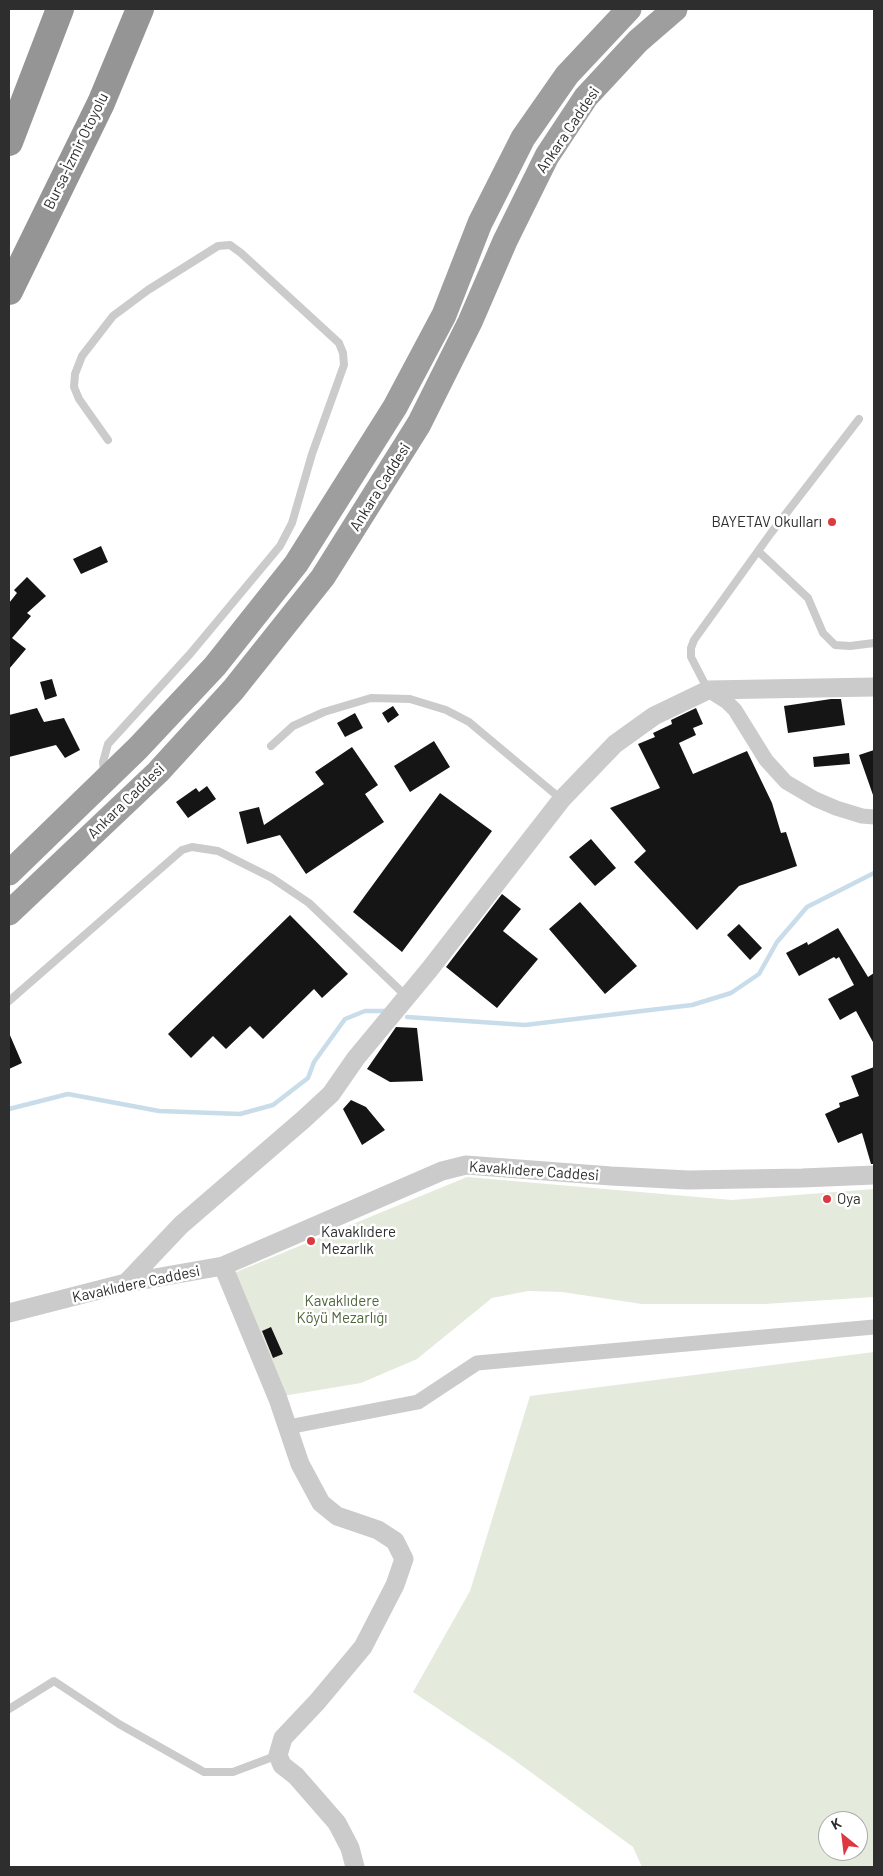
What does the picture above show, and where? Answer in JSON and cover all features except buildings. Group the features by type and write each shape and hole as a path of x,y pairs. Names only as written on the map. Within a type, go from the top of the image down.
{"highway":[{"path":"9,142 60,9"},
{"name":"Bursa-İzmir Otoyolu","path":"9,291 101,103 140,9"},
{"name":"Ankara Caddesi","path":"9,872 138,748 215,666 296,564 394,407 444,315 480,223 523,138 568,74 629,9"},
{"name":"Ankara Caddesi","path":"9,913 158,772 233,690 323,577 419,424 470,322 505,240 547,156 586,97 638,41 675,9"}],"street":[{"path":"126,1283 181,1225 304,1119 330,1094 356,1058 407,997 562,799 615,744 654,716 708,690 874,687"},
{"path":"708,690 727,702 735,710 766,760 786,782 815,799 836,808 862,816 874,817"},
{"name":"Kavaklıdere Caddesi","path":"9,1313 126,1283 223,1266 442,1171 466,1165 688,1180 874,1175"},
{"path":"223,1266 278,1399 300,1464 321,1503 337,1516 378,1530 395,1541 404,1559 395,1585 363,1647 317,1702 283,1738 278,1755 282,1765 296,1776 337,1823 350,1848 355,1867"},
{"path":"288,1427 418,1402 477,1363 874,1327"}],"lane":[{"path":"104,780 103,762 108,744 190,654 280,546 292,523 312,454 344,365 343,353 339,343 241,253 230,245 218,246 148,290 112,316 82,356 75,374 74,387 79,399 108,440"},
{"path":"708,690 691,657 691,648 694,640 758,551 859,419"},
{"path":"758,551 808,598 823,633 835,645 850,646 874,643"},
{"path":"271,746 292,726 324,712 371,698 410,699 446,710 469,722 562,799"},
{"path":"9,1001 182,850 192,847 218,851 272,878 309,903 407,997"},
{"path":"9,1709 54,1681 119,1724 204,1772 233,1772 278,1755"}],"green space":[{"name":"Kavaklıdere Köyü Mezarlığı","path":"467,1177 732,1200 874,1189 874,1297 765,1304 642,1304 562,1292 528,1291 492,1298 417,1359 361,1383 283,1396 229,1275"},
{"path":"874,1352 874,1867 642,1867 633,1847 510,1757 413,1692 470,1591 530,1396"}],"waterway":[{"path":"407,1017 525,1025 692,1005 731,993 759,974 777,942 807,907 874,873"},
{"path":"9,1109 68,1094 159,1111 240,1114 273,1105 308,1078 314,1062 345,1019 365,1011 385,1011"}],"place":[{"name":"BAYETAV Okulları","path":"832,522"},
{"name":"Oya","path":"827,1199"},
{"name":"Kavaklıdere Mezarlık","path":"311,1241"}]}
